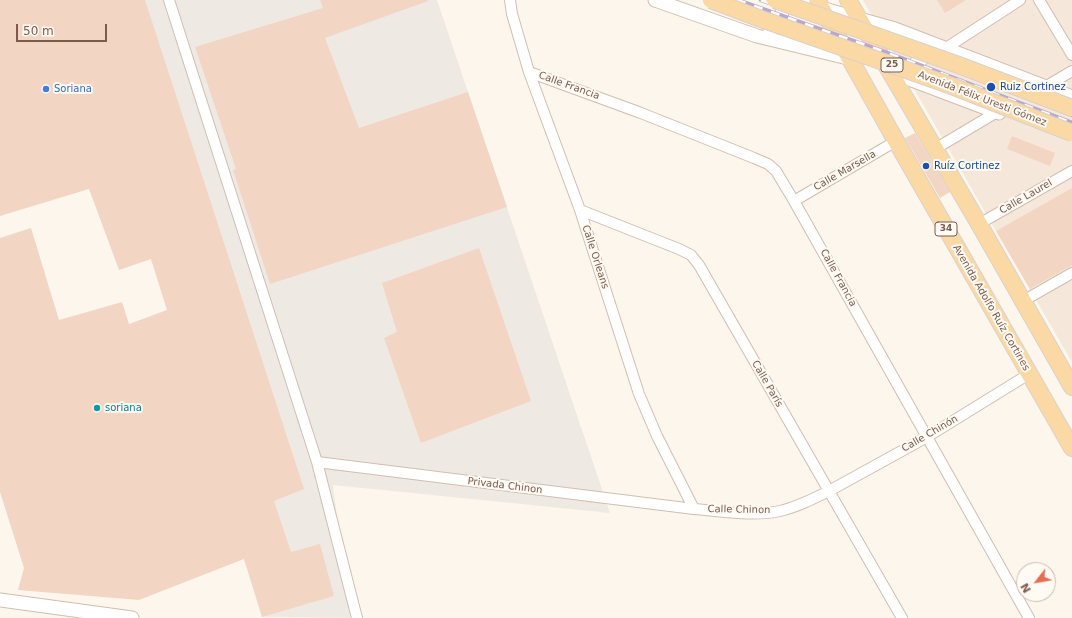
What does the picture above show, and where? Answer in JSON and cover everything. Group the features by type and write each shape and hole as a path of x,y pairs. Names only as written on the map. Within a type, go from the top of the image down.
{"main road":[{"name":"Avenida Félix Uresti Gómez","path":"711,0 768,22 949,85 1072,133"},
{"name":"25","path":"775,0 956,64 1072,108"},
{"path":"848,0 1070,379"},
{"name":"Avenida Adolfo Ruíz Cortines","path":"820,4 896,141 1072,448"}],"street":[{"path":"169,0 316,462 357,618"},
{"name":"Calle Orleans","path":"510,0 512,14 529,72 580,210 639,394 657,436 694,509"},
{"path":"655,0 757,36 850,58 890,71 1072,139"},
{"path":"757,36 765,34 778,24 782,17 782,0"},
{"path":"799,0 820,4 858,19 895,29 1072,97"},
{"path":"919,83 914,74 915,64 929,54 946,48 1020,0"},
{"path":"1039,0 1072,55"},
{"path":"1045,87 1072,71"},
{"name":"Calle Francia","path":"529,72 641,113 768,164 776,171 1029,618"},
{"path":"935,149 997,112"},
{"name":"Calle Marsella","path":"794,201 896,141"},
{"name":"Calle Laurel","path":"979,224 1072,171"},
{"name":"Calle París","path":"580,210 679,248 691,255 699,265 902,618"},
{"path":"1023,301 1072,273"},
{"name":"Calle Chinón","path":"829,491 927,436 1029,374"},
{"name":"Privada Chinon","path":"316,462 694,509"},
{"name":"Calle Chinon","path":"694,509 763,513 780,511 814,499 829,491"},
{"path":"0,600 132,618"}],"shaded area":[{"path":"71,0 437,0 610,513 333,485 350,618 262,617"},
{"path":"863,0 1072,0 1072,362 996,231"}],"building":[{"path":"0,0 145,0 304,489 274,501 291,552 320,544 334,596 262,617 244,559 139,600 18,590 24,568 0,492 0,238 31,228 59,320 122,302 129,324 167,310 151,259 119,270 89,189 0,216"},
{"path":"320,0 428,1 325,38 359,128 468,92 507,207 270,284 233,170 236,169 195,47 323,8"},
{"path":"937,0 966,0 945,13"},
{"name":"Ruíz Cortinez","path":"915,133 950,192 940,198 905,138"},
{"path":"1012,136 1055,153 1050,166 1007,149"},
{"path":"1072,188 1072,265 1030,289 996,231"},
{"path":"479,248 531,401 421,443 384,338 397,332 382,283"}],"railway":[{"path":"737,0 885,52 1072,123"},
{"path":"761,0 921,57 1072,115"}],"place":[{"name":"Ruiz Cortinez","path":"991,87"},
{"name":"Soriana","path":"46,89"},
{"name":"Ruíz Cortinez","path":"926,166"},
{"name":"soriana","path":"97,408"}]}
